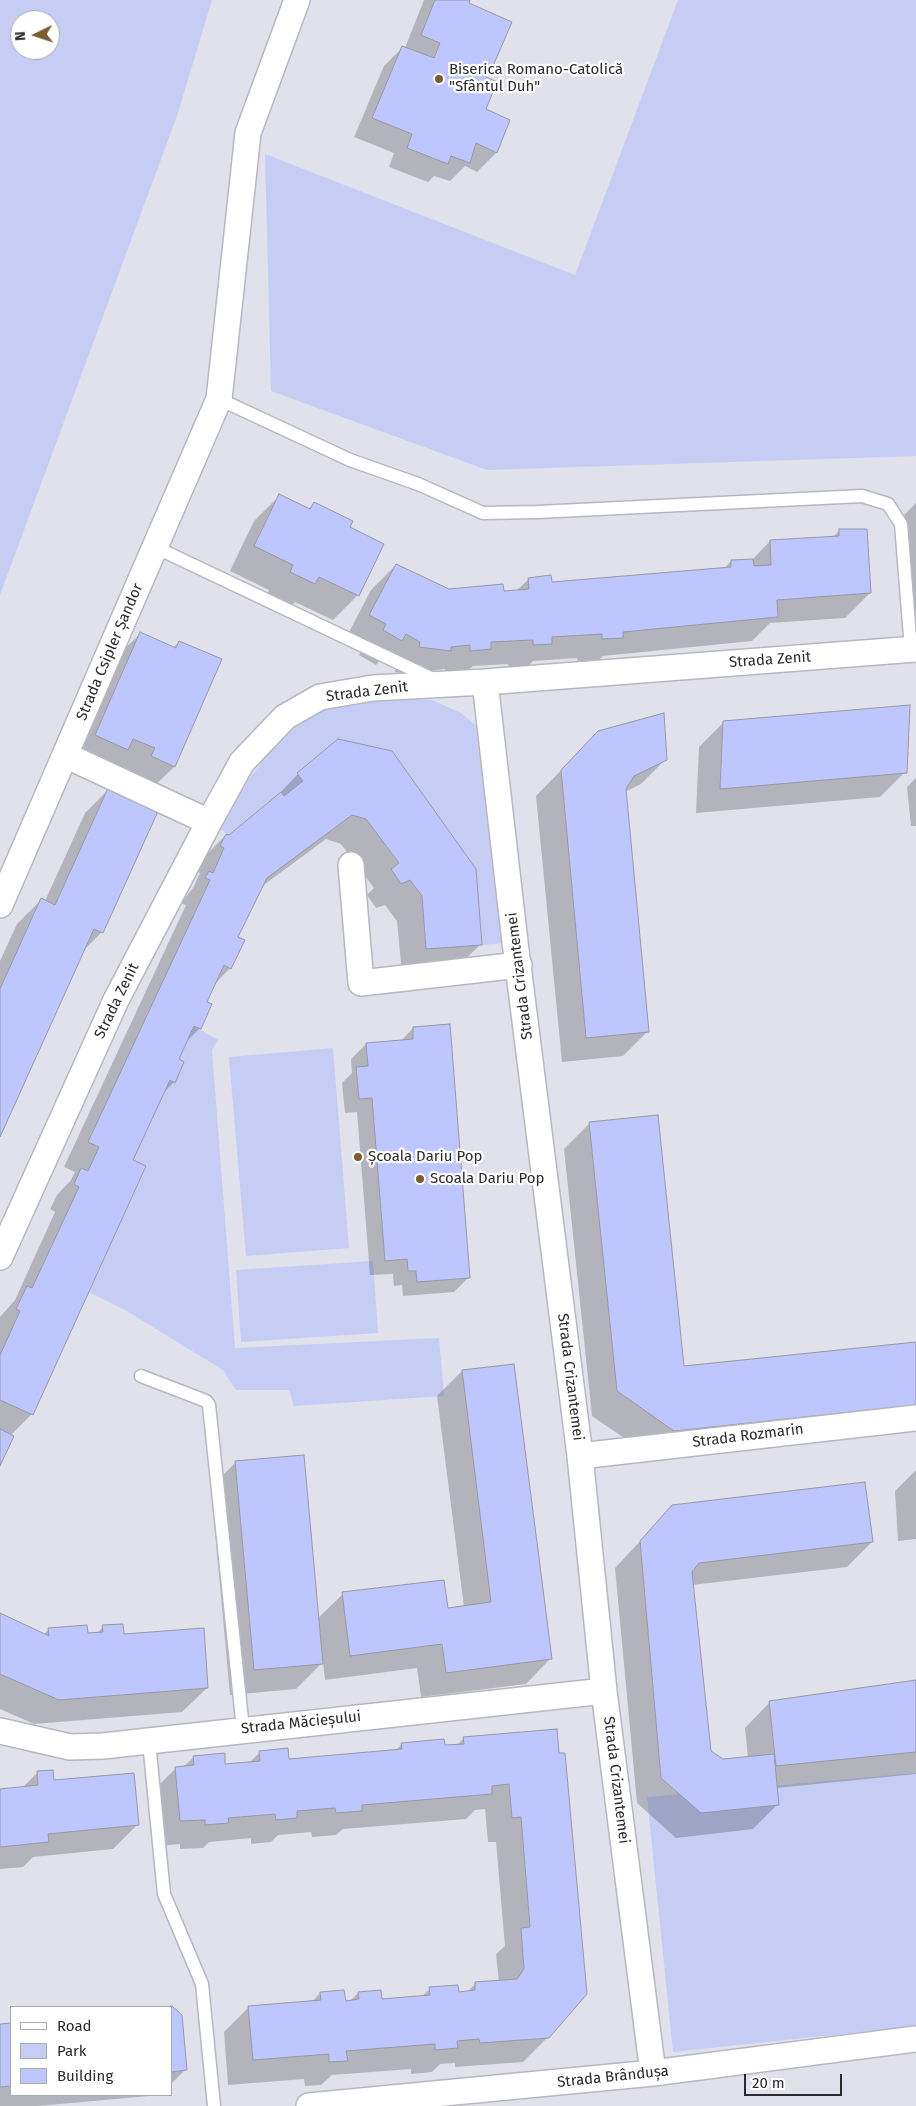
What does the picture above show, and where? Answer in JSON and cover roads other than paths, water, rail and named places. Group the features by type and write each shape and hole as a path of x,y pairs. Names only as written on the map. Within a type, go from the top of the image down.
{"street":[{"name":"Strada Csipler Șandor","path":"0,905 219,399 248,133 297,0"},
{"name":"Strada Zenit","path":"0,1257 8,1215 116,1000 209,822 242,762 285,717 320,697 373,688 485,682 913,649"},
{"name":"Strada Crizantemei","path":"485,682 518,965 580,1456 604,1691 653,2073"},
{"path":"65,756 209,822"},
{"path":"351,865 361,983 518,965"},
{"name":"Strada Rozmarin","path":"580,1456 916,1418"},
{"name":"Strada Măcieșului","path":"0,1731 70,1747 149,1742 242,1729 604,1691"},
{"name":"Strada Brândușa","path":"309,2106 653,2073 916,2039"}],"lane":[{"path":"219,399 350,460 418,484 482,513 538,512 862,496 888,504 901,524 913,649"},
{"path":"155,547 444,684"},
{"path":"141,1376 206,1401 209,1405 242,1729"},
{"path":"149,1742 164,1894 202,1984 214,2106"}],"place":[{"name":"Biserica Romano-Catolică \"Sfântul Duh\"","path":"439,79"},
{"name":"Școala Dariu Pop","path":"358,1157"},
{"name":"Scoala Dariu Pop","path":"420,1179"}]}
